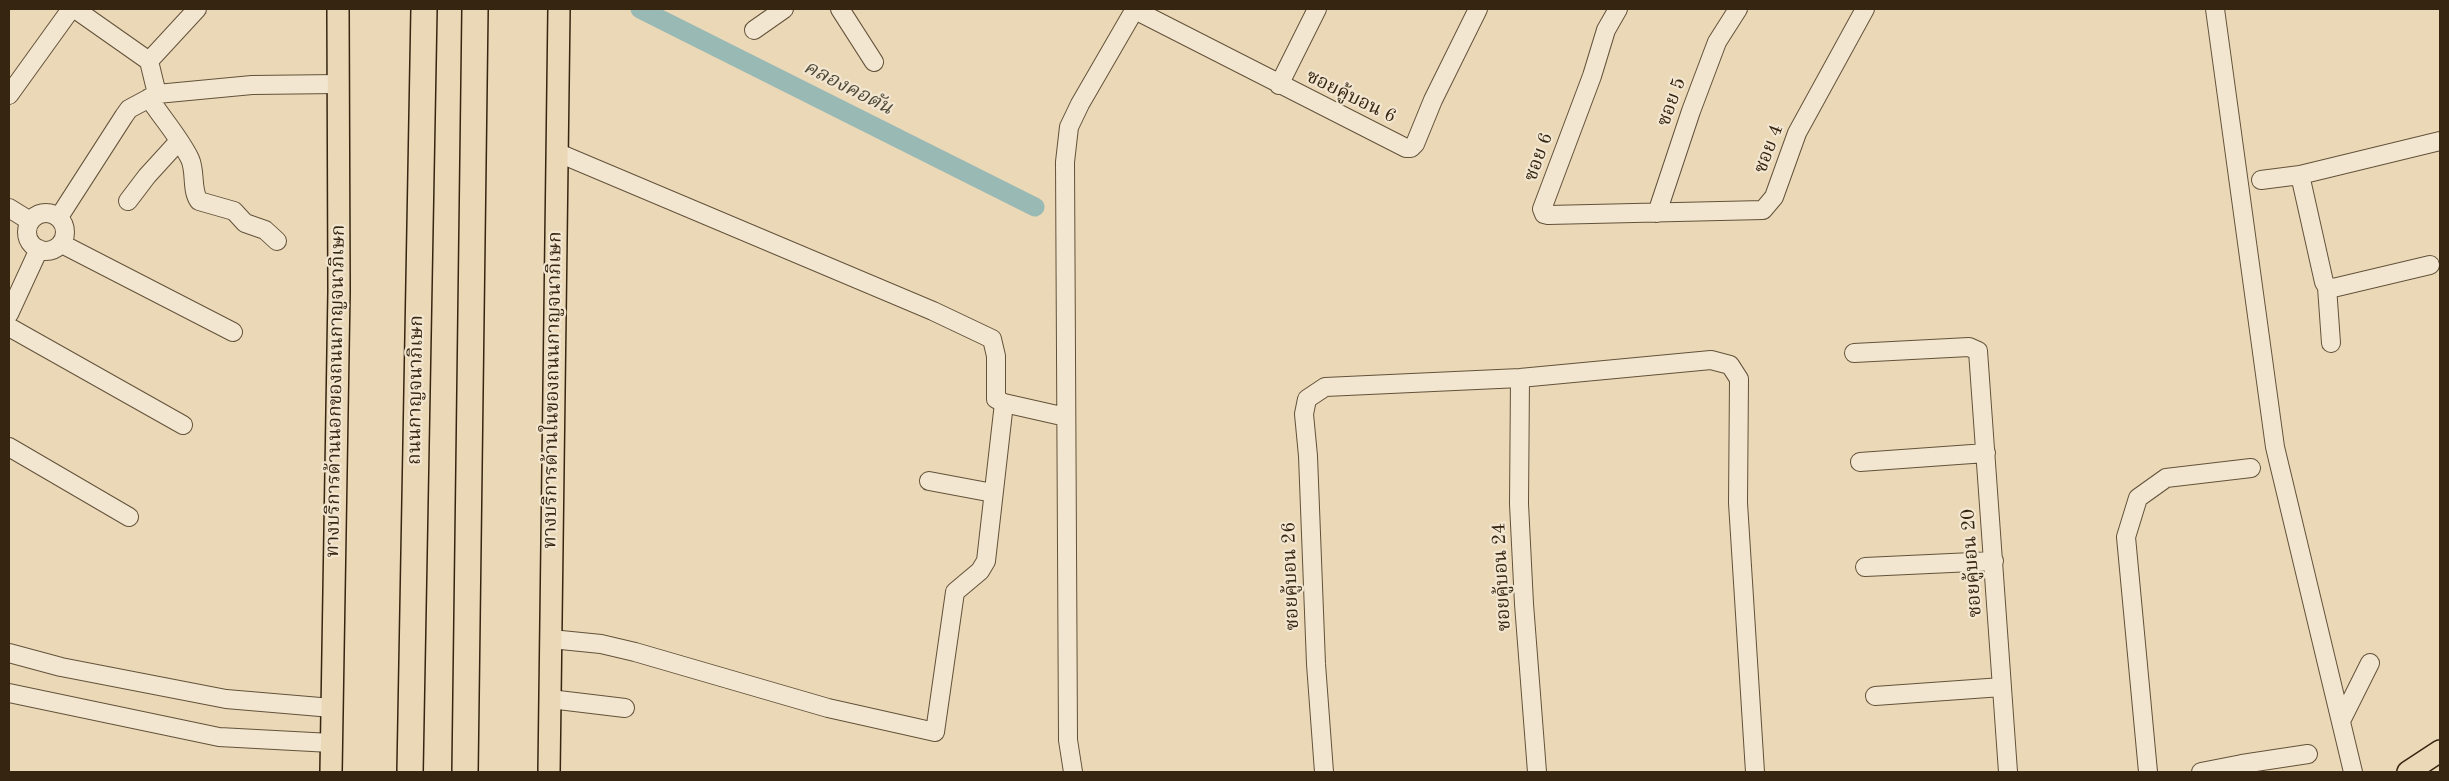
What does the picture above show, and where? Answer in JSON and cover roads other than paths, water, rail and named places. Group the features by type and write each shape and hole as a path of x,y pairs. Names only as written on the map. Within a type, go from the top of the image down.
{"highway":[{"name":"ถนนกาญจนาภิเษก","path":"410,772 424,9"},
{"path":"464,772 475,9"}],"main road":[{"name":"ทางบริการด้านนอกของถนนกาญจนาภิเษก","path":"331,772 339,291 338,9"},
{"name":"ทางบริการด้านในของถนนกาญจนาภิเษก","path":"549,772 559,9"},
{"path":"2408,772 2440,751"}],"street":[{"path":"9,94 71,9"},
{"path":"75,9 149,61 153,96 178,142 190,159 194,173 196,196 199,200 234,211 245,223 265,230 277,241"},
{"path":"149,61 197,9"},
{"path":"754,30 784,9"},
{"path":"840,9 874,62"},
{"path":"1279,85 1317,9"},
{"name":"ซอยคู้บอน 6","path":"1135,10 1279,85 1406,148 1411,148 1415,144 1433,100 1478,9"},
{"name":"ซอย 6","path":"1618,9 1606,30 1592,76 1542,209 1544,214 1548,216 1657,213"},
{"name":"ซอย 5","path":"1657,213 1690,110 1710,59 1717,42 1738,9"},
{"name":"ซอย 4","path":"1657,213 1763,210 1774,197 1797,133 1865,9"},
{"path":"2215,9 2275,447 2353,772"},
{"path":"1074,772 1068,740 1064,200 1069,127 1080,104 1135,10"},
{"path":"59,217 129,109 153,96 252,85 338,84"},
{"path":"128,201 147,176 178,142"},
{"path":"2261,180 2300,174 2440,142"},
{"path":"556,152 933,310 992,339 996,356 996,399 1004,403 1066,417"},
{"path":"2300,174 2324,282 2327,287 2331,343"},
{"path":"9,208 30,221"},
{"path":"44,213 59,217 65,229 62,244 55,248 39,249 28,239 27,232 30,221 34,216 44,213"},
{"path":"62,244 233,332"},
{"path":"9,314 39,249"},
{"path":"2327,287 2333,288 2430,266"},
{"path":"9,327 184,424"},
{"name":"ซอยคู้บอน 20","path":"1854,353 1969,347 1978,351 2008,772"},
{"path":"1520,378 1710,360 1730,365 1740,379 1738,503 1755,772"},
{"name":"ซอยคู้บอน 26","path":"1324,772 1316,664 1308,456 1304,414 1308,399 1325,387 1520,378"},
{"name":"ซอยคู้บอน 24","path":"1520,378 1519,504 1524,604 1537,772"},
{"path":"551,639 601,644 635,652 828,708 935,732 955,592 980,571 986,562 1004,403"},
{"path":"9,447 129,517"},
{"path":"1860,462 1986,453"},
{"path":"2148,772 2126,536 2138,498 2166,478 2251,468"},
{"path":"929,481 993,493"},
{"path":"1865,567 1994,562"},
{"path":"9,653 62,668 226,699 332,708"},
{"path":"2341,721 2370,663"},
{"path":"1875,696 2002,687"},
{"path":"9,693 220,737 331,742"},
{"path":"550,699 625,708"},
{"path":"2201,772 2244,768 2308,754"},
{"path":"2002,772 2008,772"}],"waterway":[{"name":"คลองคอตัน","path":"640,9 1035,207"}]}
